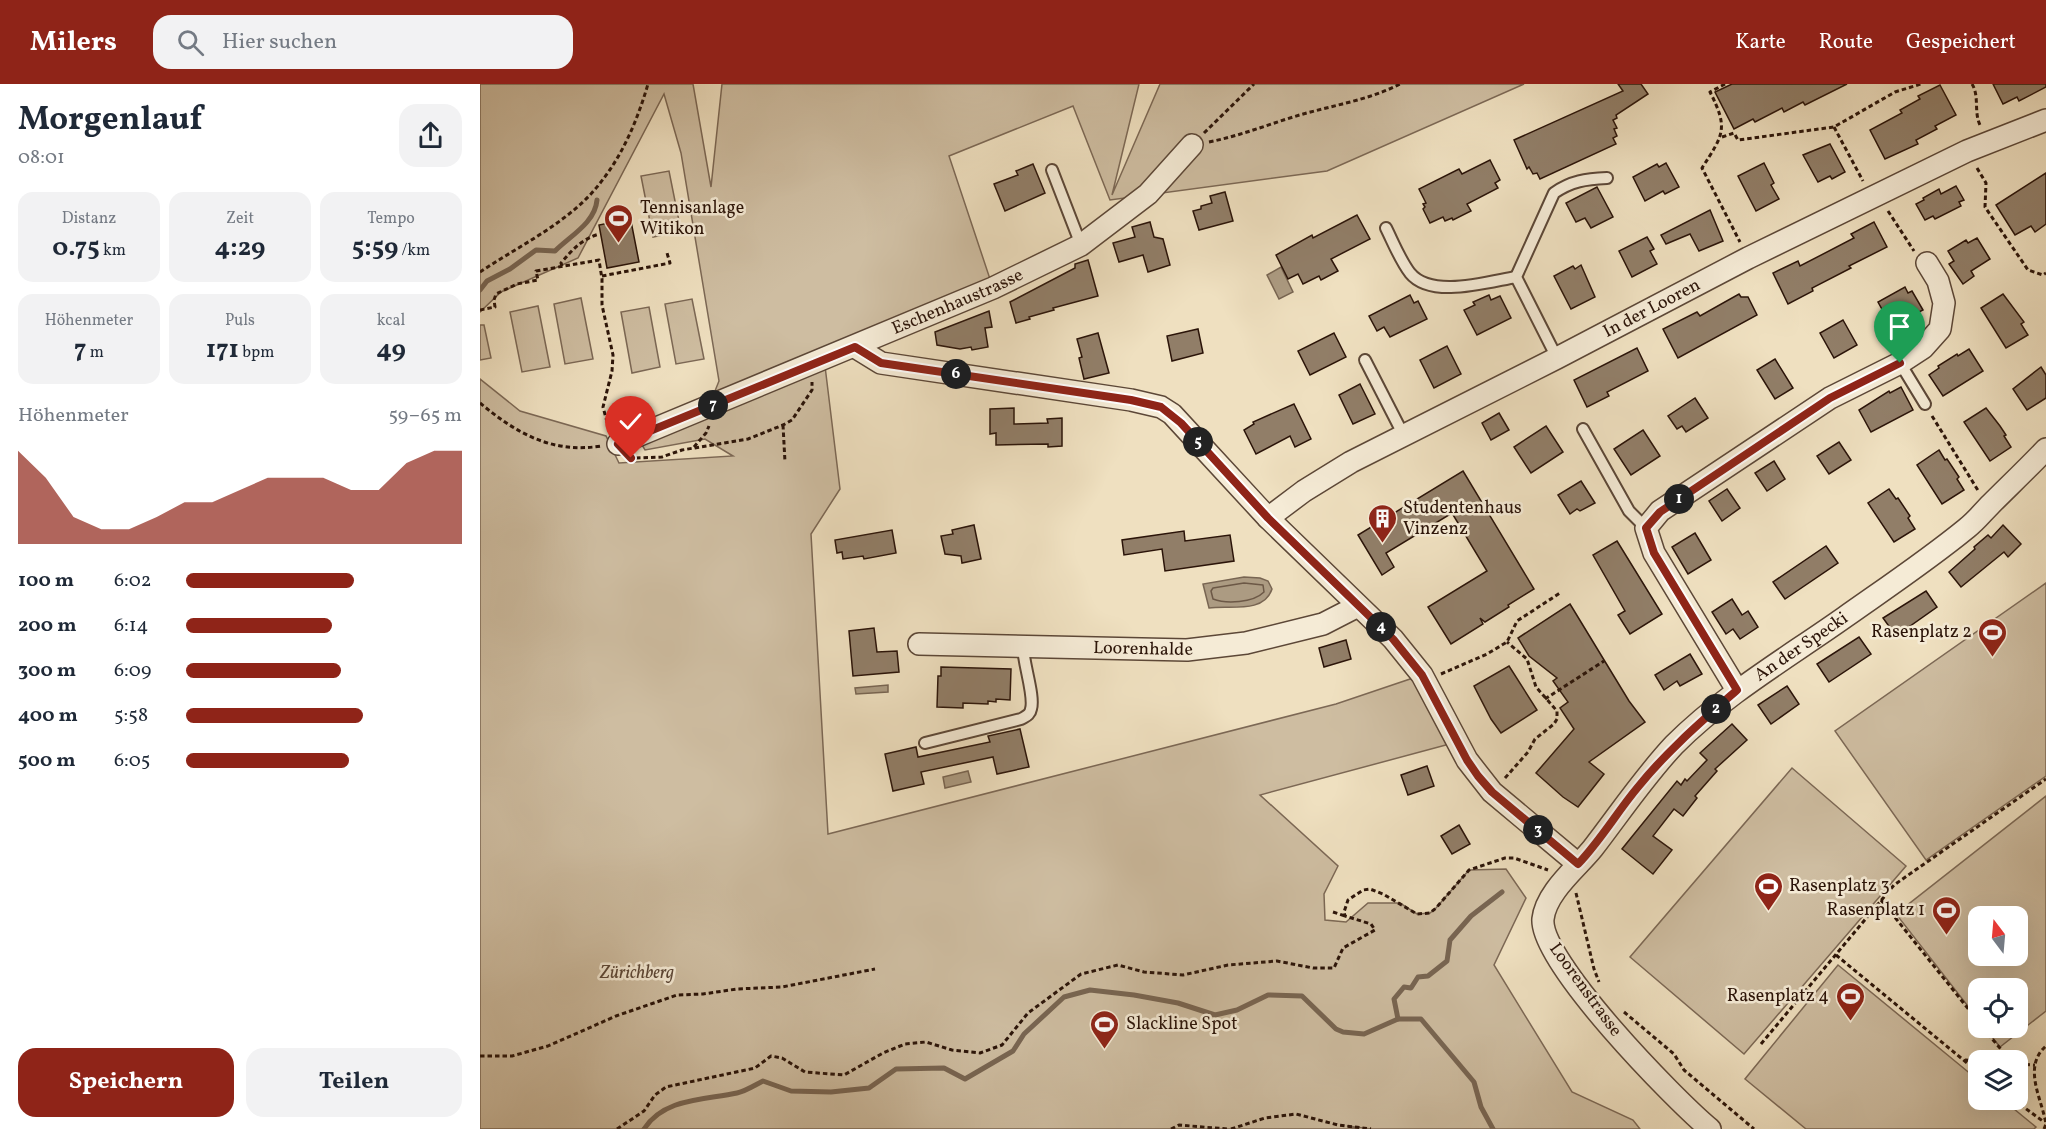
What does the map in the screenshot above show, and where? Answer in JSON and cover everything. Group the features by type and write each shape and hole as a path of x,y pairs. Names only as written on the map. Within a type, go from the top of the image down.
{"street":[{"name":"In der Looren","path":"1268,518 1304,491 1351,462 1748,258 1967,151 2046,120"},
{"name":"Eschenhaustrasse","path":"618,444 993,288 1081,245 1148,194 1192,145"},
{"path":"1737,690 1654,553 1646,528 1660,512 1830,398 1900,363 1923,348 1940,329 1944,303 1938,281 1924,261"},
{"path":"855,347 881,363 1131,400 1161,407 1181,423 1268,518 1393,639 1426,682 1467,760 1492,792 1578,864"},
{"name":"An der Specki","path":"1578,864 1637,788 1675,745 1737,690 1844,618 1968,527 2046,449"},
{"name":"Loorenhalde","path":"919,644 1187,650 1246,643 1323,624 1358,606"},
{"name":"Loorenstrasse","path":"1578,864 1548,902 1543,919 1545,935 1602,1017 1640,1062 1710,1129"}],"lane":[{"path":"1052,170 1081,245"},
{"path":"1516,277 1554,194 1564,186 1582,179 1607,178"},
{"path":"1386,228 1411,274 1430,286 1453,287 1516,277"},
{"path":"1516,277 1557,358"},
{"path":"1365,360 1404,436"},
{"path":"1900,363 1925,404"},
{"path":"1583,429 1629,511 1646,528"},
{"path":"925,744 1021,719 1028,715 1032,708 1023,646"}],"path":[{"path":"480,272 557,222 588,198 611,170 631,133 648,84"},
{"path":"1192,145 1241,135 1293,117 1360,99 1400,84"},
{"path":"1725,84 1710,92 1721,113 1722,137 1702,168 1748,258"},
{"path":"1722,137 1734,133 1738,140 1834,127 1895,92 1920,84"},
{"path":"1972,84 1975,89 1977,119 1990,141"},
{"path":"1192,145 1251,85"},
{"path":"1834,127 1874,196 1924,261"},
{"path":"1967,151 1986,183 1985,207 2028,270 2036,274 2046,273"},
{"path":"562,266 561,263 575,247 586,238 599,234"},
{"path":"602,276 669,263 667,253"},
{"path":"480,310 495,308 496,294 517,284 538,280 536,271 599,260 602,276 602,305 613,355 612,371 603,407 611,437 631,458 663,457 681,450 748,439 783,425 792,420 812,390 812,375 807,367"},
{"path":"480,403 512,427 535,440 585,449 618,444"},
{"path":"1925,404 1988,507"},
{"path":"783,425 785,462"},
{"path":"1426,682 1487,654 1507,642 1517,621 1560,593"},
{"path":"1492,792 1528,752 1535,739 1554,724 1557,718 1557,711 1536,687 1527,659 1507,642"},
{"path":"1545,699 1604,661"},
{"path":"1761,1044 1894,885 2046,779"},
{"path":"1346,916 1344,912 1348,900 1363,890 1370,889 1383,894 1417,914 1430,913 1469,870 1505,858 1537,864 1550,871 1578,894 1594,969 1600,983"},
{"path":"1881,900 1968,1009"},
{"path":"617,1129 644,1111 655,1095 666,1087 755,1068 771,1056 782,1058 805,1072 844,1075 904,1044 926,1042 952,1050 981,1053 1002,1045 1028,1013 1081,974 1094,970 1118,965 1144,972 1183,975 1228,965 1277,961 1306,967 1334,968 1343,948 1375,930 1371,924 1333,912"},
{"path":"1836,955 1968,1064"},
{"path":"480,1056 512,1056 548,1046 616,1016 677,995 782,987 875,969"},
{"path":"1617,1006 1674,1054 1684,1070 1754,1129"},
{"path":"1991,1038 2002,1050"},
{"path":"2044,1129 2046,1124 2034,1080 2036,1059 2046,1046"},
{"path":"1963,1060 1968,1060"},
{"path":"2028,1065 2035,1065"},
{"path":"2027,1110 2046,1124"},
{"path":"1171,1129 1179,1125 1229,1129 1265,1118 1296,1114 1338,1125 1371,1129"}],"green space":[{"name":"Zürichberg","path":"480,84 693,84 711,187 722,84 1139,84 1112,195 1160,84 1524,84 1327,171 1110,200 1073,106 949,156 993,288 825,366 840,489 811,534 828,834 1336,704 1422,675 1457,742 1260,795 1338,866 1324,894 1325,920 1346,922 1368,903 1400,903 1417,914 1430,913 1469,870 1506,869 1526,898 1494,965 1572,1092 1633,1120 1640,1129 1371,1129 1347,1126 1358,1129 480,1129 480,379 520,411 606,436 619,463 733,456 705,439 645,450 639,440 705,416 719,381 681,153 664,94 578,258 501,292 480,312"},
{"path":"669,171 681,231 653,237 641,176"},
{"path":"581,298 593,359 565,364 554,304"},
{"path":"692,299 704,359 676,364 665,304"},
{"path":"538,306 550,367 522,372 510,312"},
{"path":"649,307 660,367 632,373 621,312"},
{"path":"480,325 484,325 491,358 480,360"},
{"name":"Rasenplatz 2","path":"2046,583 2046,776 1926,860 1835,731"},
{"name":"Rasenplatz 3","path":"1792,768 1906,866 1744,1054 1630,957"},
{"name":"Rasenplatz 1","path":"2046,796 2046,1011 2028,1025 2028,978 1968,978 1968,1006 1896,914"},
{"name":"Rasenplatz 4","path":"1838,965 1968,1072 1968,1110 2015,1110 2036,1127 2034,1129 1806,1129 1745,1079"},
{"name":"Rasenplatz 1","path":"1993,1038 2012,1038 2000,1047"}],"water":[{"path":"1281,267 1293,292 1279,299 1267,275"},
{"path":"1244,577 1268,581 1272,589 1268,597 1262,602 1245,607 1209,608 1203,584"},
{"path":"888,685 888,692 856,694 855,688"},
{"path":"968,771 971,782 945,788 943,777"}],"building":[{"path":"1618,84 1641,84 1648,94 1616,115 1617,118 1613,120 1617,128 1614,129 1617,136 1613,138 1616,144 1540,179 1537,173 1533,174 1529,167 1527,169 1514,140 1623,91"},
{"path":"1732,84 1847,84 1805,105 1803,102 1784,112 1782,108 1755,122 1753,119 1734,129 1715,92"},
{"path":"1993,84 2046,84 2046,87 2019,101 2017,97 2003,104"},
{"path":"1940,85 1956,115 1935,126 1937,129 1916,140 1918,144 1885,159 1870,130 1902,113 1900,110 1920,99 1918,96"},
{"path":"1830,144 1845,172 1832,179 1830,176 1818,182 1803,155"},
{"path":"1490,160 1500,180 1495,183 1498,188 1467,204 1471,211 1453,220 1452,218 1445,221 1443,217 1430,223 1423,209 1425,207 1423,204 1426,203 1419,189 1459,169 1462,174"},
{"path":"1666,163 1679,187 1665,194 1663,191 1645,201 1633,177 1657,164 1659,167"},
{"path":"1764,163 1774,183 1771,185 1779,199 1756,211 1738,176"},
{"path":"1033,164 1045,193 1005,211 994,184 1018,175 1016,171"},
{"path":"2046,173 2046,224 2035,232 2031,226 2015,235 1996,205"},
{"path":"1956,186 1964,200 1959,202 1961,206 1935,219 1933,216 1925,220 1916,204 1939,189 1941,194"},
{"path":"1597,187 1613,217 1591,228 1585,218 1576,222 1566,203"},
{"path":"1225,192 1233,221 1199,230 1193,211 1212,203 1210,196"},
{"path":"1710,210 1723,241 1699,251 1690,234 1666,244 1661,235"},
{"name":"Tennisanlage Witikon","path":"629,211 639,262 607,268 599,225 614,222 613,215"},
{"path":"1357,215 1370,239 1331,259 1338,271 1321,280 1319,276 1303,284 1298,274 1288,279 1276,255 1312,235 1313,238"},
{"path":"1150,222 1154,237 1163,239 1170,265 1148,272 1143,255 1119,262 1113,243 1135,237 1132,227"},
{"path":"1874,222 1887,247 1849,266 1851,268 1812,288 1813,291 1788,304 1773,273 1798,261 1800,266 1854,238 1851,234"},
{"path":"1647,237 1654,249 1650,251 1657,264 1632,277 1619,251"},
{"path":"1977,238 1990,259 1971,271 1974,276 1963,284 1949,264 1954,261 1948,251 1966,240 1968,243"},
{"path":"1088,260 1098,296 1053,308 1054,310 1016,323 1010,302 1075,268 1075,264"},
{"path":"1581,265 1595,297 1571,309 1554,276 1573,266 1575,269"},
{"path":"1905,287 1908,293 1912,291 1923,310 1909,317 1907,315 1898,320 1896,316 1888,320 1878,302"},
{"path":"1739,294 1741,297 1748,297 1757,315 1678,358 1663,329 1697,312 1700,316"},
{"path":"2003,294 2024,322 2021,324 2028,335 2006,348 1981,308"},
{"path":"1410,295 1414,303 1418,301 1427,319 1390,337 1384,327 1377,331 1369,316"},
{"path":"1489,295 1491,300 1500,296 1511,318 1477,335 1464,310 1475,305 1473,302"},
{"path":"989,311 992,327 985,328 988,347 972,350 971,347 960,349 937,345 935,332"},
{"path":"1843,320 1857,345 1834,358 1820,333"},
{"path":"1198,329 1203,353 1172,361 1167,336"},
{"path":"1098,333 1109,373 1084,379 1079,358 1082,357 1077,339"},
{"path":"1334,333 1346,357 1310,375 1298,351"},
{"path":"1447,346 1461,374 1434,388 1420,360"},
{"path":"1637,348 1648,371 1607,392 1609,396 1587,407 1574,380"},
{"path":"1969,349 1983,371 1943,396 1929,375 1939,368 1938,366"},
{"path":"1775,359 1793,388 1775,399 1757,370"},
{"path":"2041,367 2046,375 2046,398 2027,410 2013,389"},
{"path":"1360,384 1375,414 1353,424 1339,395"},
{"path":"1901,387 1913,410 1871,432 1859,410 1889,391 1890,393"},
{"path":"1695,398 1708,418 1686,432 1682,426 1677,429 1668,416"},
{"path":"1294,404 1311,439 1295,447 1290,436 1256,454 1244,430 1254,424 1253,422"},
{"path":"1014,408 1014,424 1048,423 1047,419 1062,418 1062,446 996,445 996,433 990,434 990,409"},
{"path":"1986,408 2006,435 2004,436 2011,447 1990,461 1964,422"},
{"path":"1499,413 1509,430 1491,440 1482,423"},
{"path":"1546,426 1563,452 1531,473 1514,447"},
{"path":"1643,430 1660,456 1631,475 1614,449"},
{"path":"1839,442 1851,460 1829,474 1817,456"},
{"path":"1939,450 1959,477 1957,479 1964,490 1942,504 1917,465"},
{"path":"1774,461 1785,479 1767,491 1755,473"},
{"name":"Studentenhaus Vinzenz","path":"1463,471 1534,589 1485,622 1480,618 1483,624 1451,644 1428,607 1487,571 1452,513 1386,553 1394,567 1382,575 1358,535"},
{"path":"1581,481 1595,503 1570,514 1558,495"},
{"path":"1727,489 1740,508 1722,521 1709,501"},
{"path":"1889,489 1910,516 1908,518 1915,529 1894,542 1868,503"},
{"path":"974,525 981,559 962,563 961,556 945,554 941,536 953,534 952,530"},
{"path":"2003,525 2021,544 2008,557 2004,552 1961,587 1949,572 1975,549 1974,547 1988,535 1991,538"},
{"path":"892,530 896,553 864,559 863,556 843,559 842,552 837,553 835,540"},
{"path":"1184,531 1185,541 1230,535 1234,561 1165,571 1162,549 1124,555 1122,540"},
{"path":"1695,533 1711,560 1688,574 1672,547"},
{"path":"1617,541 1662,614 1630,634 1618,615 1625,611 1593,555"},
{"path":"1826,546 1838,563 1785,599 1773,582"},
{"path":"1926,591 1937,607 1896,636 1883,618"},
{"path":"1732,599 1742,615 1748,611 1758,627 1740,639 1733,629 1726,634 1712,612"},
{"path":"1570,604 1629,701 1645,722 1589,762 1604,774 1578,807 1536,773 1574,729 1560,708 1568,702 1553,681 1557,678 1529,656 1518,638"},
{"path":"874,628 877,652 897,651 899,672 853,676 849,631"},
{"path":"1859,637 1871,654 1829,682 1817,664"},
{"path":"1346,640 1351,659 1324,667 1319,648"},
{"path":"1690,654 1702,674 1680,686 1677,681 1664,690 1655,675"},
{"path":"1509,666 1537,710 1501,733 1474,686"},
{"path":"941,667 1011,669 1010,700 996,699 996,702 988,701 988,704 963,703 963,708 937,707 938,676 941,676"},
{"path":"1787,686 1799,704 1771,724 1758,705"},
{"path":"1732,724 1747,740 1715,769 1717,771 1695,796 1697,798 1683,816 1674,809 1653,836 1672,850 1653,874 1622,849 1677,781 1681,785 1685,779 1687,781 1707,760 1700,753"},
{"path":"1020,729 1029,767 997,774 993,757 921,772 924,784 893,791 885,754 916,747 918,757 990,742 988,736"},
{"path":"1427,766 1434,786 1408,795 1401,775"},
{"path":"1459,825 1470,844 1452,854 1441,836"}],"waterway":[{"path":"480,290 487,281 510,269 536,250 555,251 592,216 597,200"},
{"path":"1398,1019 1394,999 1404,987 1411,988 1418,977 1428,976 1447,961 1450,940 1471,916 1502,892"},
{"path":"644,1129 662,1111 674,1106 698,1099 740,1092 763,1081 791,1091 831,1092 869,1088 896,1069 944,1068 965,1079 1013,1051 1024,1034 1064,997 1090,990 1178,1003 1215,1015 1237,1010 1268,995 1302,996 1336,1029 1364,1034 1398,1019 1421,1019 1474,1082 1481,1107 1493,1129"}],"place":[{"name":"Tennisanlage Witikon","path":"619,244"},
{"name":"Studentenhaus Vinzenz","path":"1382,544"},
{"name":"Rasenplatz 2","path":"1993,658"},
{"name":"Rasenplatz 3","path":"1768,912"},
{"name":"Rasenplatz 1","path":"1946,936"},
{"name":"Rasenplatz 4","path":"1850,1022"},
{"name":"Slackline Spot","path":"1105,1050"}],"route":[{"path":"631,458 618,444 855,347 881,363 1131,400 1161,407 1181,423 1268,518 1393,639 1422,675 1467,760 1478,776 1492,792 1578,864 1637,788 1675,745 1737,690 1654,553 1646,528 1660,512 1830,398 1900,363"}]}
